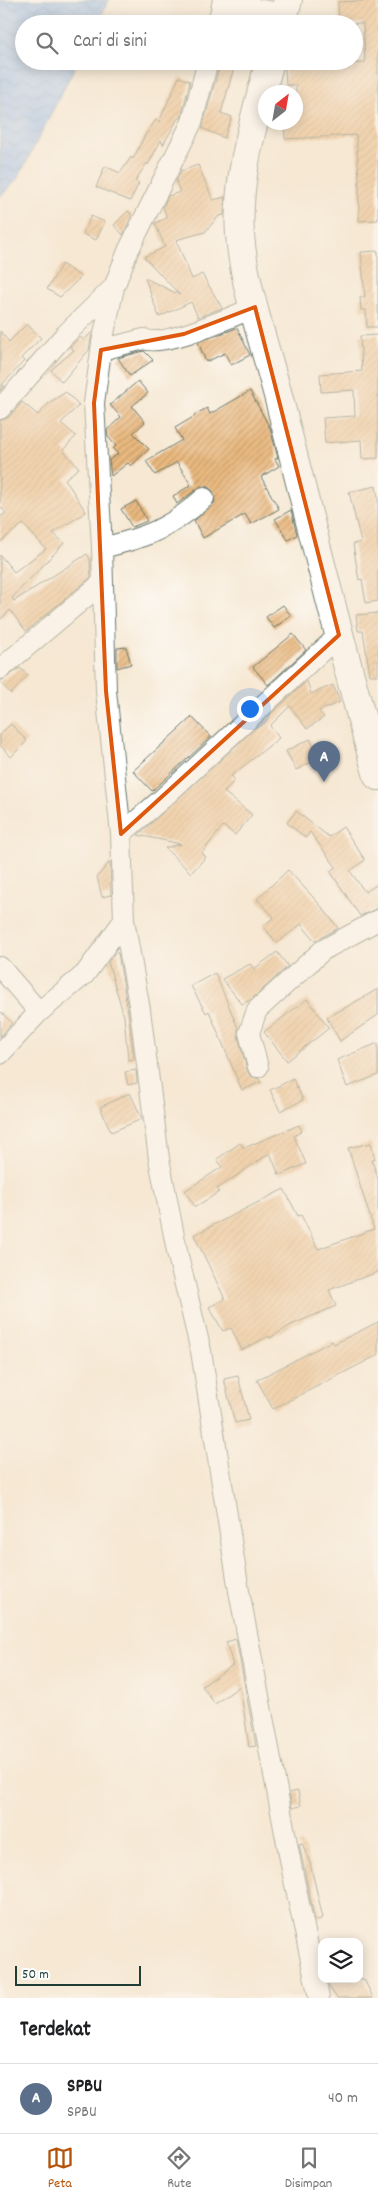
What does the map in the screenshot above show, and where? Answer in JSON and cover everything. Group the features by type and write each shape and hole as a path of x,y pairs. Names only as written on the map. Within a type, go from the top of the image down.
{"main road":[{"path":"268,70 248,146 241,194 240,235 255,308 339,635 378,776"}],"street":[{"path":"220,15 223,1 284,12"},
{"path":"206,70 192,122 128,250 114,287 101,350 94,403 102,548 106,691 121,834 124,920 140,1010 159,1160 178,1256 202,1351 243,1609 293,1875 319,1998"},
{"path":"0,409 64,336 114,287"},
{"path":"101,350 144,339 150,342 184,334 255,308"},
{"path":"102,548 156,533 189,511 204,498"},
{"path":"0,669 102,583"},
{"path":"121,834 164,797 339,635"},
{"path":"0,1054 39,1012 84,974 124,920"},
{"path":"258,1067 249,1033 257,1010 323,950 378,920"},
{"path":"0,967 39,1012"}],"highlighted area":[{"path":"255,307 339,635 121,834 106,691 94,403 101,350 184,334"}],"water":[{"path":"0,0 109,0 102,15 15,15 15,70 73,70 18,178 0,197"}],"building":[{"path":"378,0 378,220 359,221 359,177 356,135 285,139 284,130 303,130 303,85 286,85 285,70 363,70 363,63 365,62 363,15 339,15 338,2"},
{"path":"218,70 233,70 221,113 232,117 224,138 202,128"},
{"path":"179,77 190,81 181,118 178,118 163,145 161,140 148,165 147,163 135,181 139,183 130,201 96,187 105,166 120,173 131,157 133,159 145,135 156,120 159,122"},
{"path":"198,165 213,200 225,197 224,215 219,216 205,232 176,240 192,279 202,274 222,308 198,317 191,302 159,317 145,278 180,295 144,257 165,247 155,223 167,218 163,207 168,196 180,192 176,181 181,171"},
{"path":"128,211 132,215 123,235 114,225"},
{"path":"91,216 105,222 96,240 83,234"},
{"path":"378,251 378,327 367,327 366,310 361,310 360,297 365,297 361,252"},
{"path":"62,264 81,277 60,297 47,289"},
{"path":"27,324 41,338 21,358 24,361 2,385 4,386 0,391 0,331 9,342"},
{"path":"237,328 250,355 231,365 225,353 206,362 198,342"},
{"path":"92,332 89,350 62,382 51,370 74,350 70,347 80,337 84,340"},
{"path":"378,335 378,458 362,459 361,440 325,443 323,418 355,416 354,390 321,392 320,374 362,371 360,336"},
{"path":"144,351 153,360 130,376 118,358"},
{"path":"138,381 148,393 132,406 145,422 133,433 149,449 131,466 128,463 111,476 109,460 118,454 113,449 116,446 108,437 107,430 121,417 110,405"},
{"path":"250,391 270,428 278,458 275,459 279,466 261,477 279,509 251,524 245,514 203,538 194,521 215,502 213,491 208,487 201,486 177,504 173,496 191,485 177,462 155,475 146,461 182,440 175,428 194,415 207,408 210,414"},
{"path":"66,392 79,405 61,423 76,436 63,450 79,468 65,479 86,512 53,533 64,543 12,598 14,601 87,554 90,559 91,577 26,631 10,610 0,620 0,555 14,572 46,549 23,524 0,542 0,517 6,513 0,506 0,421 9,417 22,402 38,415 50,402"},
{"path":"376,486 378,497 378,601 366,603 362,579 359,580 353,544 361,542 349,492"},
{"path":"136,501 147,521 132,527 121,509"},
{"path":"291,510 297,535 288,540 275,519"},
{"path":"283,605 291,616 274,628 266,617"},
{"path":"378,613 378,675 370,675 363,631 358,631 356,615"},
{"path":"293,634 306,650 268,685 253,667"},
{"path":"126,647 131,664 117,668 117,648"},
{"path":"20,668 28,675 11,694 0,682"},
{"path":"307,681 311,694 333,685 340,702 319,711 324,717 307,729 290,706 270,726 279,738 231,776 235,780 224,792 252,815 235,835 223,826 202,853 206,857 191,873 165,848 181,844 138,835"},
{"path":"192,717 211,737 152,791 133,771"},
{"path":"11,724 27,741 11,757 0,745 0,734"},
{"path":"310,739 320,758 296,770 286,751"},
{"path":"296,811 329,837 343,827 365,860 350,871 365,892 378,884 378,908 360,916 330,871 336,867 310,832 306,838 287,823"},
{"path":"110,862 111,895 102,897 97,877"},
{"path":"288,870 322,907 338,928 315,941 301,924 277,943 263,926 274,917 257,899"},
{"path":"277,952 288,966 252,999 242,1004 222,979 250,964 254,969"},
{"path":"115,953 118,953 134,1059 128,1060 124,1016 108,962"},
{"path":"215,973 238,1028 238,1036 247,1070 250,1076 259,1079 261,1082 242,1090 209,1011 206,1013 191,986"},
{"path":"378,989 378,1015 340,1041 327,1018"},
{"path":"307,999 329,1028 287,1061 264,1032"},
{"path":"0,1011 12,1023 0,1037"},
{"path":"378,1043 378,1075 347,1087 337,1060"},
{"path":"136,1070 137,1083 128,1085 125,1072"},
{"path":"293,1079 303,1100 280,1111 270,1090"},
{"path":"130,1093 142,1119 111,1132 100,1107"},
{"path":"299,1125 302,1131 294,1136 306,1164 279,1175 270,1153 217,1189 219,1192 195,1207 185,1191 222,1167 217,1159 240,1143 244,1148"},
{"path":"371,1143 375,1159 372,1160 378,1179 378,1272 329,1290 336,1306 291,1325 270,1338 269,1336 242,1350 231,1328 223,1331 209,1307 225,1299 194,1235 284,1189 298,1216 301,1215 318,1249 374,1229 348,1148"},
{"path":"378,1322 378,1355 273,1409 257,1380 332,1341 334,1344"},
{"path":"238,1376 249,1420 235,1423 224,1379"},
{"path":"236,1639 256,1746 249,1747 240,1686 215,1704 202,1686 233,1665 226,1642"},
{"path":"298,1791 301,1806 292,1808 289,1793"},
{"path":"302,1843 310,1863 323,1918 315,1921 299,1844"},
{"path":"364,1979 373,1998 337,1998 328,1983 363,1983"}],"place":[{"name":"SPBU","path":"324,782"}]}
